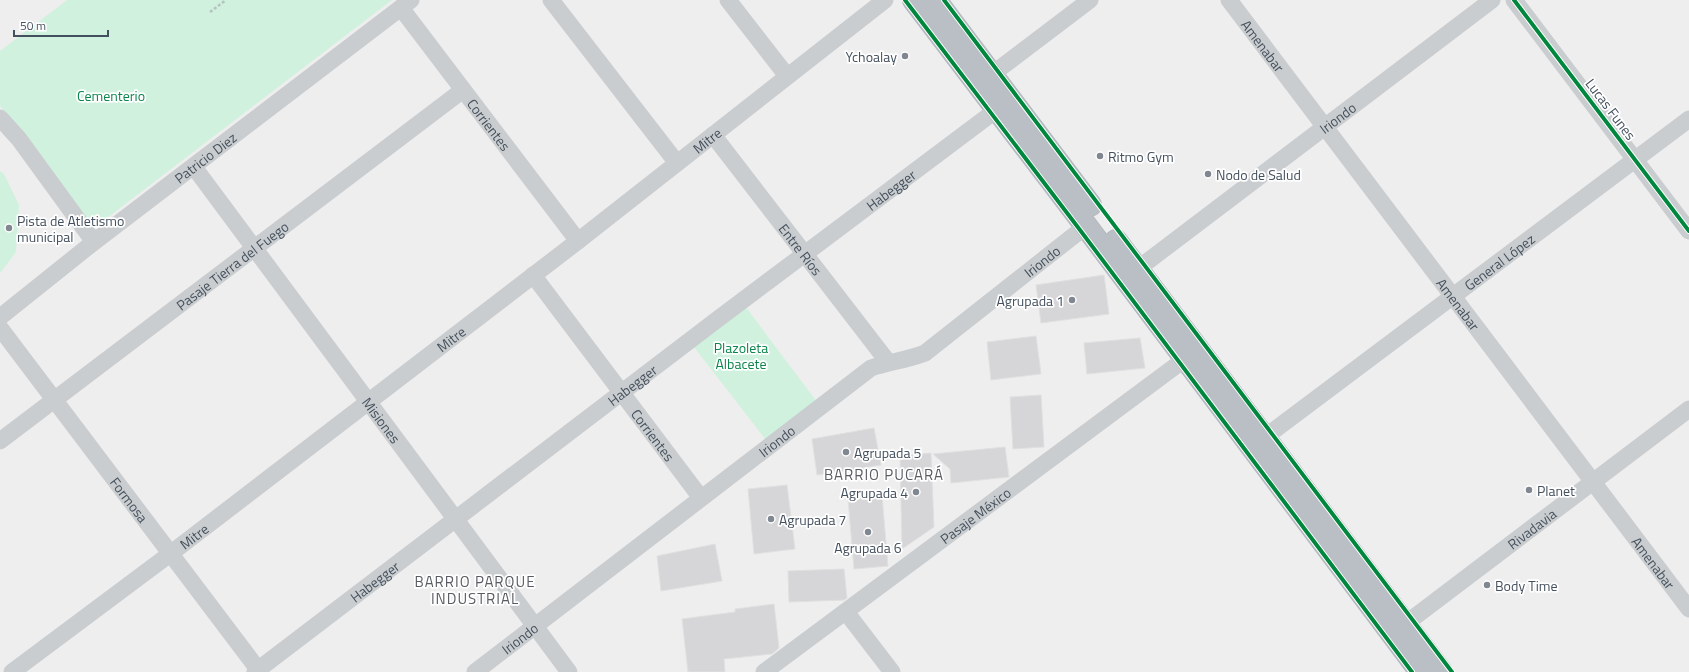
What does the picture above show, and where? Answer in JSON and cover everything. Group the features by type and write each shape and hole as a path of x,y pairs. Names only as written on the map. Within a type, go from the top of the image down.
{"highway":[{"path":"914,0 1003,105 1399,629 1441,672"},
{"path":"935,0 991,75 1003,105 1086,226 1131,273 1186,359 1259,442"},
{"path":"1399,629 1421,672"}],"street":[{"path":"551,0 677,163"},
{"path":"728,0 787,76"},
{"name":"Mitre","path":"12,672 170,554 578,241 886,0"},
{"path":"991,75 1090,0"},
{"name":"Amenabar","path":"1229,0 1689,609"},
{"name":"Iriondo","path":"1131,273 1492,0"},
{"name":"Lucas Funes","path":"1514,0 1689,231"},
{"name":"Corrientes","path":"406,4 464,90 578,241"},
{"name":"Patricio Diez","path":"0,317 94,242 406,4"},
{"name":"Pasaje Tierra del Fuego","path":"0,441 464,90"},
{"name":"Habegger","path":"258,671 621,392 1003,105"},
{"path":"0,118 19,139 94,242"},
{"name":"General López","path":"1259,442 1689,119"},
{"name":"Entre Ríos","path":"713,135 888,362"},
{"name":"Misiones","path":"194,167 570,672"},
{"name":"Iriondo","path":"474,672 871,368 888,362 908,360 925,353 1086,226"},
{"name":"Corrientes","path":"533,275 701,498"},
{"name":"Formosa","path":"0,328 258,671"},
{"name":"Pasaje México","path":"764,672 1186,359"},
{"name":"Rivadavia","path":"1399,629 1689,409"},
{"path":"846,612 892,672"}],"path":[{"path":"210,12 226,0"}],"green space":[{"name":"Cementerio","path":"67,0 392,0 94,228 0,106 0,51"},
{"name":"Pista de Atletismo municipal","path":"0,171 4,174 19,205 16,252 0,273"},
{"name":"Plazoleta Albacete","path":"742,302 820,406 769,444 690,342"}],"building":[{"name":"Agrupada 1","path":"1104,275 1109,314 1041,323 1036,285"},
{"path":"1036,336 1041,374 991,380 987,342"},
{"path":"1140,338 1145,368 1087,374 1084,343"},
{"path":"1041,395 1044,447 1013,449 1010,397"},
{"name":"Agrupada 5","path":"874,428 881,465 817,475 812,439"},
{"path":"1005,447 1009,477 951,483 950,469 933,454"},
{"name":"Agrupada 4","path":"931,453 934,527 902,549 900,456"},
{"name":"Agrupada 7","path":"787,485 795,549 754,554 748,489"},
{"name":"Agrupada 6","path":"882,495 888,566 854,569 848,499"},
{"path":"715,544 722,581 661,591 657,556"},
{"path":"844,569 847,598 844,600 789,602 788,571"},
{"path":"774,604 779,648 772,654 724,659 725,672 688,672 682,619 735,612 735,609"}],"cycle path":[{"path":"905,0 1412,672"},
{"path":"944,0 1452,672"},
{"path":"1514,0 1689,231"}],"place":[{"name":"Ychoalay","path":"905,56"},
{"name":"Ritmo Gym","path":"1100,156"},
{"name":"Nodo de Salud","path":"1208,174"},
{"name":"Pista de Atletismo municipal","path":"9,228"},
{"name":"Agrupada 1","path":"1072,300"},
{"name":"Agrupada 5","path":"846,452"},
{"name":"Planet","path":"1529,490"},
{"name":"Agrupada 4","path":"916,492"},
{"name":"Agrupada 7","path":"771,519"},
{"name":"Agrupada 6","path":"868,532"},
{"name":"Body Time","path":"1487,585"}],"district":[{"name":"BARRIO PUCARÁ","path":"884,474"},
{"name":"BARRIO PARQUE INDUSTRIAL","path":"475,590"}]}
